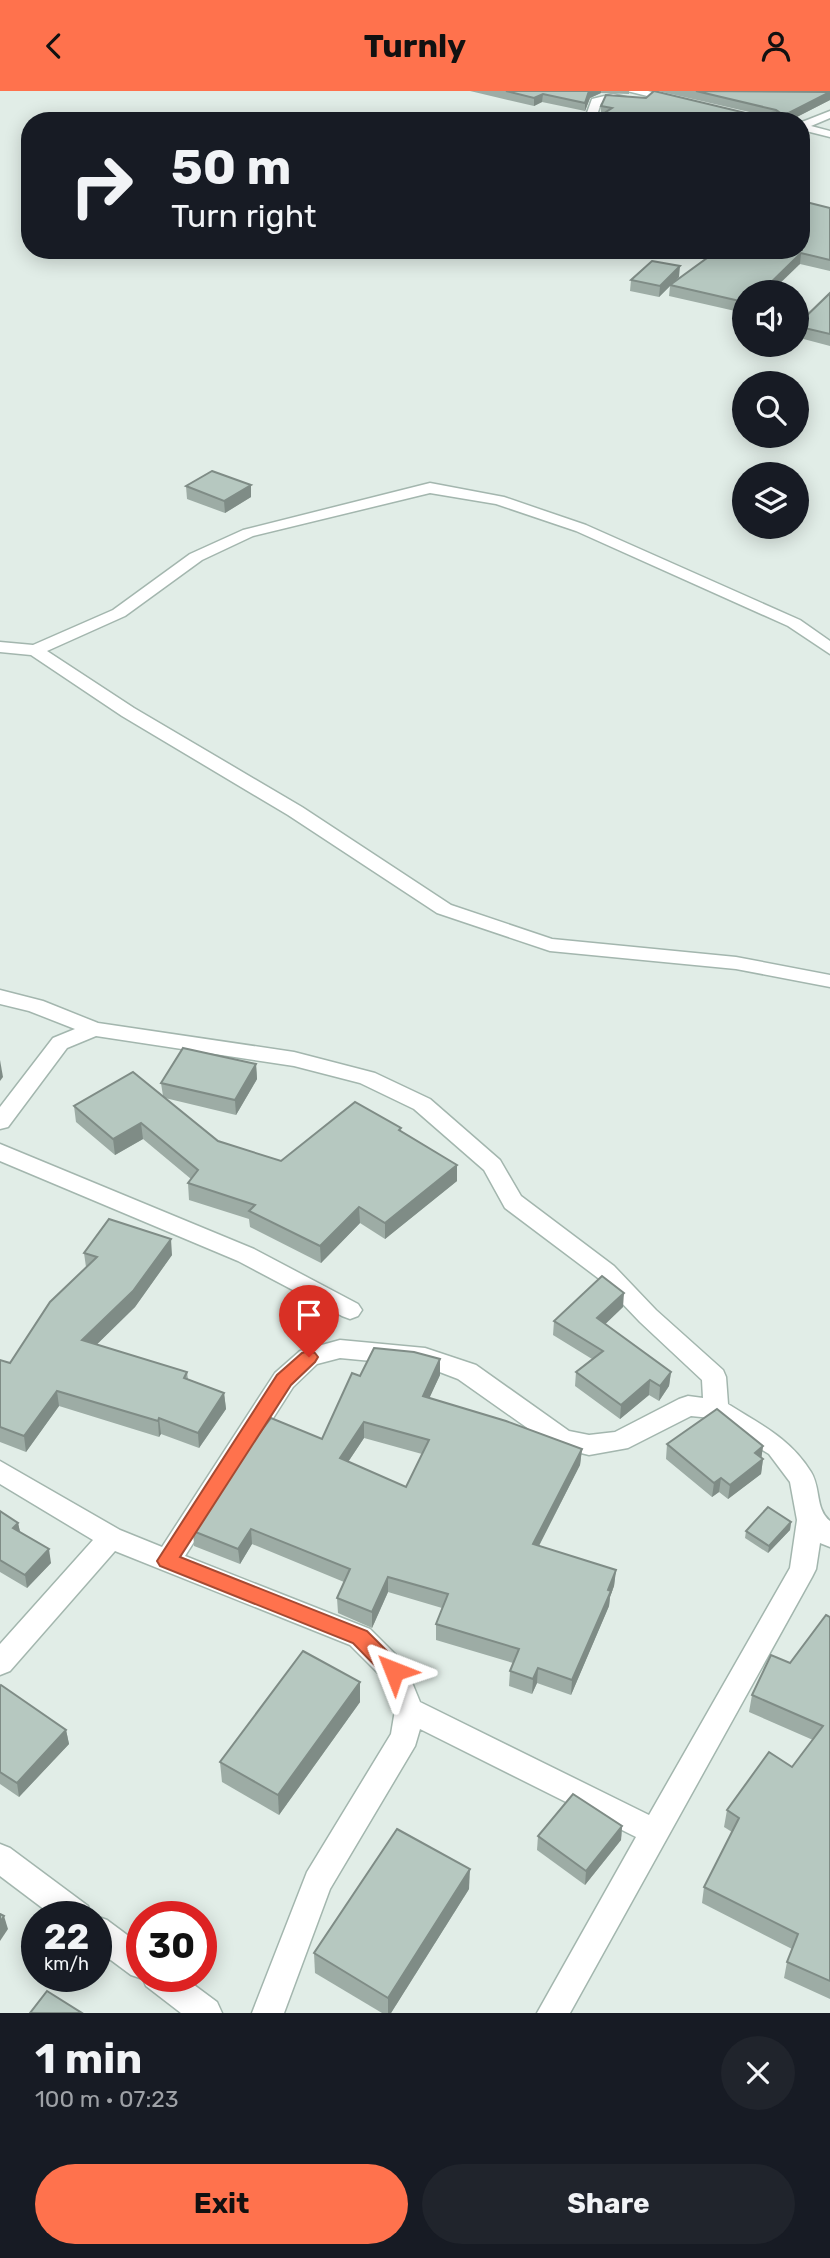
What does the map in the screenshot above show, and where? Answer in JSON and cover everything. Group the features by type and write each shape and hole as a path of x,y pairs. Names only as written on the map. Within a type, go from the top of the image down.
{"street":[{"path":"594,112 596,101 602,98 686,103 640,92"},
{"path":"810,123 830,114"},
{"path":"810,129 830,135"},
{"path":"0,647 35,650 119,613 196,557 248,533 430,488 499,500 581,528 794,623 830,649"},
{"path":"35,650 128,712 295,811 444,909 551,945 736,963 830,981"},
{"path":"0,997 36,1006 94,1029 294,1059 367,1077 422,1104 492,1165 513,1202 606,1272 648,1316 714,1377 716,1409"},
{"path":"0,1122 60,1043 94,1029"},
{"path":"0,1152 246,1255 350,1310"},
{"path":"167,1561 284,1380 309,1357 340,1349 425,1357 467,1372 562,1439 589,1445 619,1441 688,1406 716,1409 778,1447 802,1479 820,1528 803,1569 553,2013"},
{"path":"0,1471 111,1538 360,1637 394,1671 409,1710 405,1737 318,1882 268,2013"},
{"path":"0,1663 111,1538"},
{"path":"409,1710 655,1832"},
{"path":"0,1858 57,1901"},
{"path":"112,1942 126,1953"},
{"path":"178,1992 206,2013"}],"building":[{"path":"506,91 589,91 585,103 543,94 534,98"},
{"path":"654,91 742,112 606,112 612,108 601,106 606,95 646,98"},
{"path":"696,91 830,92 791,112 779,112"},
{"path":"810,203 830,208 830,260 810,255"},
{"path":"706,259 795,259 773,280 732,280 732,299 670,285"},
{"path":"652,261 680,266 660,286 631,280"},
{"path":"830,293 830,334 809,329 809,313"},
{"path":"212,471 251,485 224,501 186,486"},
{"path":"183,1048 256,1064 235,1100 161,1083"},
{"path":"133,1072 218,1141 281,1161 355,1102 457,1165 385,1223 359,1207 320,1246 249,1211 255,1205 188,1183 198,1170 141,1123 113,1139 74,1106"},
{"path":"109,1219 171,1239 133,1291 82,1340 187,1372 184,1378 224,1393 198,1433 159,1418 158,1421 57,1391 24,1436 0,1427 0,1360 10,1363 50,1302 97,1257 84,1253"},
{"path":"602,1276 624,1293 597,1318 671,1372 660,1386 650,1380 621,1405 576,1372 603,1351 554,1321"},
{"path":"374,1348 414,1352 440,1359 423,1396 506,1421 582,1449 533,1544 616,1570 608,1590 611,1591 572,1680 538,1668 533,1679 510,1671 519,1649 436,1624 448,1594 388,1577 372,1612 337,1598 350,1569 251,1529 238,1549 193,1531 233,1468 271,1418 322,1439 352,1373 360,1376","holes":["364,1422 429,1440 406,1487 340,1458"]},
{"path":"717,1409 763,1446 755,1453 763,1459 730,1485 721,1478 714,1483 667,1444"},
{"path":"768,1507 791,1522 769,1546 746,1531"},
{"path":"0,1511 18,1523 13,1528 49,1549 25,1575 0,1560"},
{"path":"826,1615 830,1617 830,1981 787,1962 798,1934 704,1887 739,1818 727,1810 769,1752 792,1767 823,1726 752,1695 771,1655 790,1663"},
{"path":"303,1651 360,1682 278,1795 220,1762"},
{"path":"1,1685 66,1730 17,1783 0,1772"},
{"path":"573,1794 622,1826 586,1871 538,1836"},
{"path":"397,1829 470,1869 388,1998 314,1953"},
{"path":"49,1992 82,2013 30,2013"}],"route":[{"path":"309,1357 284,1380 167,1561 360,1637 394,1671"}]}
